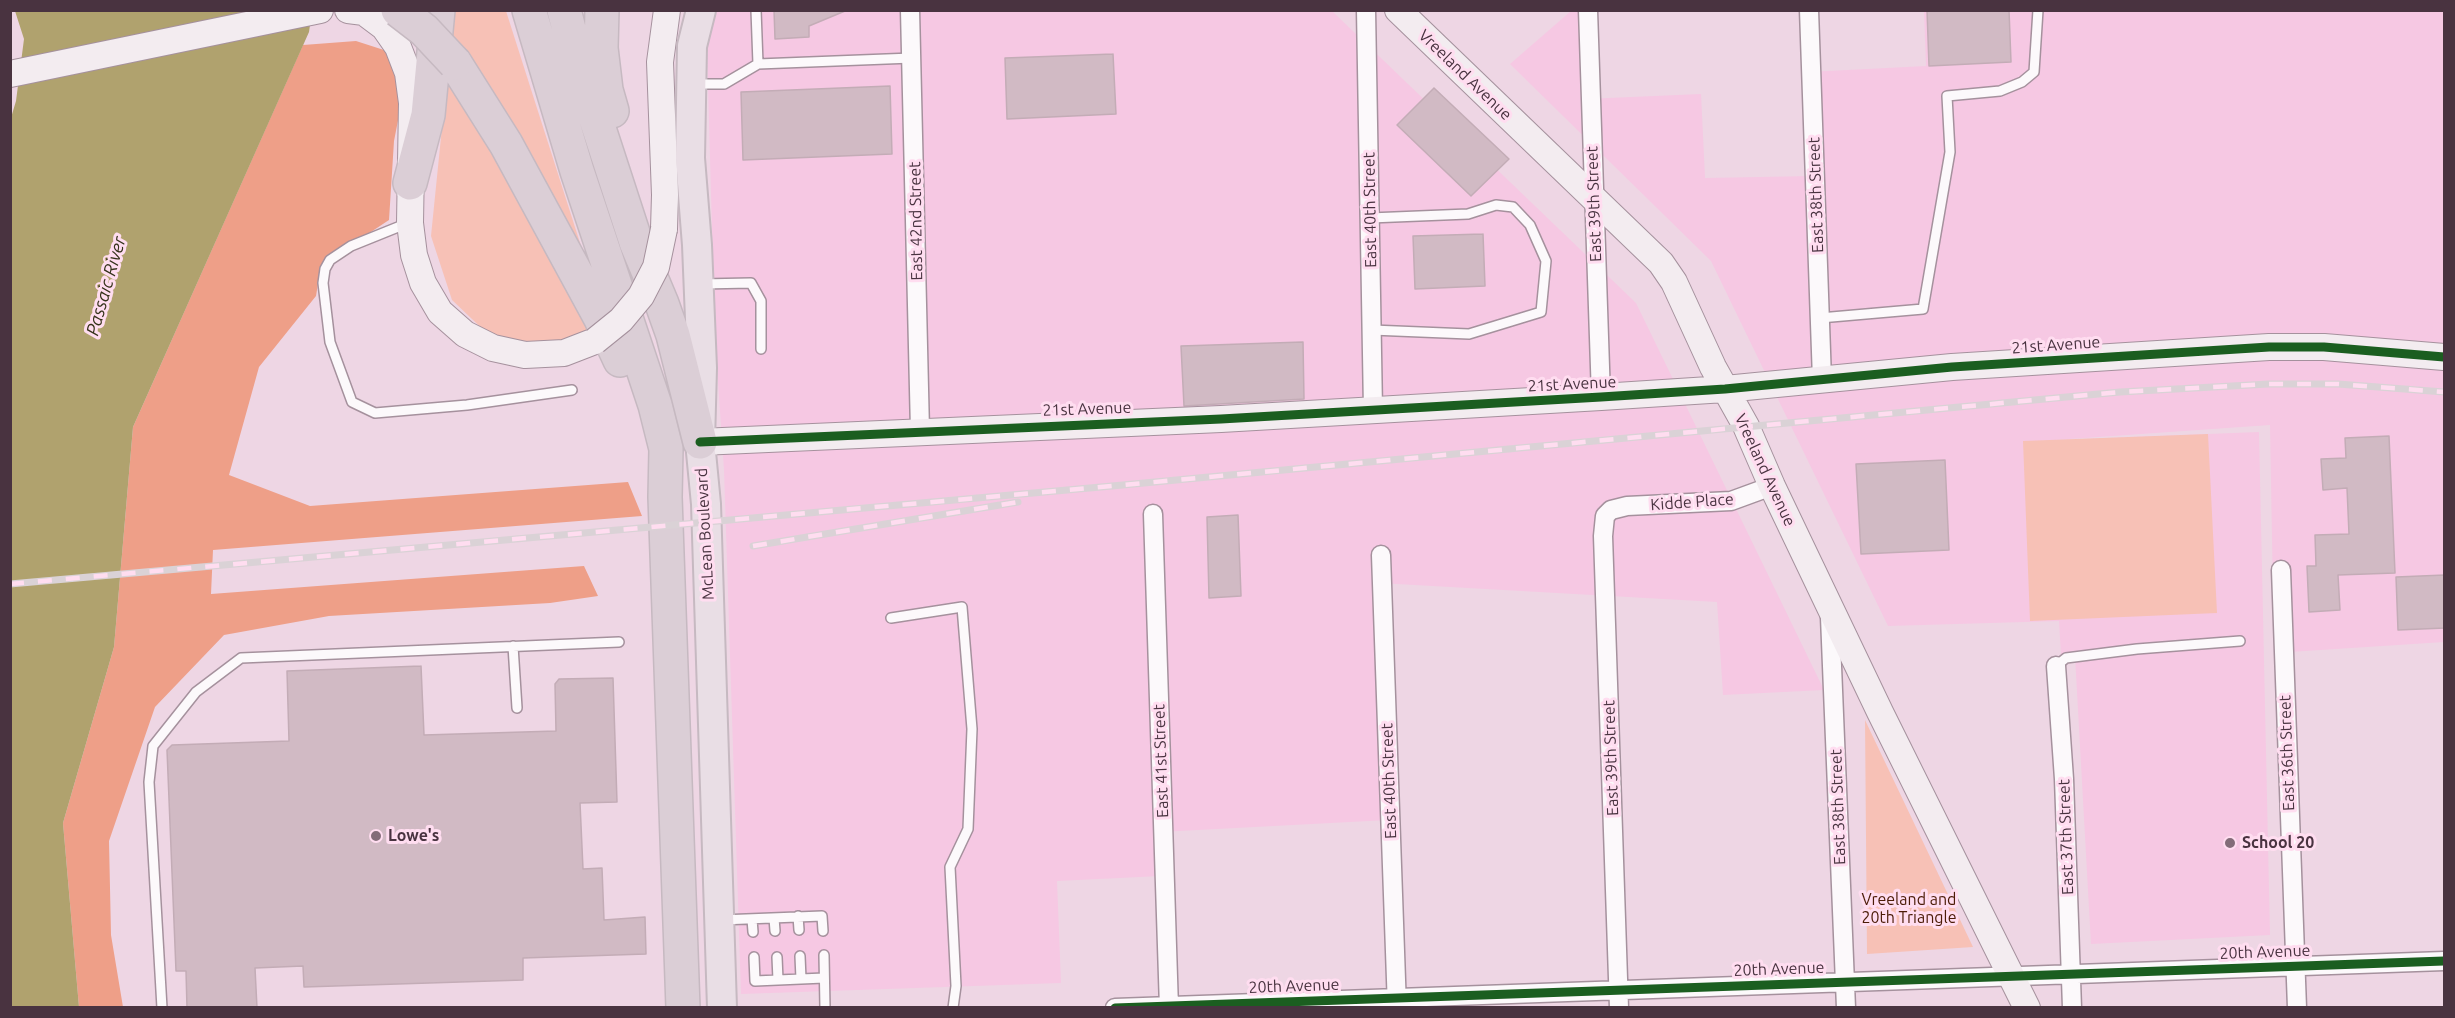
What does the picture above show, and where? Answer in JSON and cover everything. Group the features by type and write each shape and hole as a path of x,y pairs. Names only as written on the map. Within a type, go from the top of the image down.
{"highway":[{"path":"398,10 424,30 455,63 506,144 601,319 650,432 665,497"},
{"path":"410,183 428,116 438,10"},
{"path":"529,10 580,182 655,405 666,449 665,497 683,1008"},
{"name":"McLean Boulevard","path":"564,10 579,67 636,242 662,304 687,386 700,441"},
{"path":"602,10 601,48 606,90 645,220 662,304"}],"main road":[{"path":"10,74 320,10"},
{"path":"348,10 364,12 384,27 398,47 408,73 412,103 410,223 414,255 423,283 440,312 465,334 493,348 525,355 564,353 595,341 621,320 642,296 656,267 664,229 665,195 660,62 667,10"},
{"path":"700,10 692,46 690,158 702,368 700,441"},
{"name":"Vreeland Avenue","path":"1398,10 1661,263 1674,282 1713,367 1746,426 1830,607 2027,1008"},
{"name":"21st Avenue","path":"700,441 1373,410 1600,397 1725,389 1952,367 2269,347 2324,347 2445,357"},
{"name":"McLean Boulevard","path":"700,441 705,504 722,1008"}],"street":[{"name":"East 42nd Street","path":"910,10 920,431"},
{"name":"East 40th Street","path":"1366,10 1373,410"},
{"name":"East 39th Street","path":"1588,10 1600,397"},
{"name":"East 38th Street","path":"1809,10 1822,380"},
{"name":"Kidde Place","path":"1611,510 1627,506 1731,501 1772,486"},
{"name":"East 39th Street","path":"1611,510 1605,516 1603,536 1619,999"},
{"name":"East 41st Street","path":"1153,514 1169,1007"},
{"name":"East 40th Street","path":"1381,555 1397,1003"},
{"name":"East 36th Street","path":"2281,570 2297,1008"},
{"name":"East 38th Street","path":"1830,607 1845,1008"},
{"name":"East 37th Street","path":"2056,666 2064,779 2072,1008"},
{"name":"20th Avenue","path":"1115,1008 1619,999 1845,982 2445,961"}],"lane":[{"path":"756,10 758,64"},
{"path":"1820,318 1923,309 1950,152 1947,96 2000,91 2022,82 2034,72 2038,10"},
{"path":"691,84 724,84 758,64 912,58"},
{"path":"1370,218 1468,214 1496,205 1512,207 1530,225 1546,261 1541,312 1469,334 1372,330"},
{"path":"410,223 351,246 330,261 325,269 323,282 330,342 352,402 375,413 466,405 572,390"},
{"path":"699,284 751,283 761,301 761,349"},
{"path":"891,618 962,607 972,729 968,829 950,867 956,986 953,1008"},
{"path":"2056,666 2066,658 2240,641"},
{"path":"162,1008 150,773 153,746 196,692 241,658 619,642"},
{"path":"513,646 517,708"},
{"path":"798,916 799,930"},
{"path":"718,920 822,916 823,931"},
{"path":"774,918 775,931"},
{"path":"752,919 753,932"},
{"path":"824,955 825,1008"},
{"path":"754,957 755,981 824,978"},
{"path":"777,957 778,980"},
{"path":"800,957 801,979"}],"shaded area":[{"path":"708,10 1332,11 1636,303 1824,690 1723,695 1717,602 1379,583 1388,820 1160,832 1161,876 1057,881 1061,983 741,994 724,470 715,338 706,13"},
{"path":"1571,11 1582,11 1585,99 1701,94 1705,178 1813,176 1808,72 1926,66 1924,11 2444,11 2444,642 2274,653 2270,425 2055,440 2259,432 2270,935 2091,944 2075,656 2061,655 2059,621 1888,626 1711,261 1510,64"},
{"path":"356,41 387,51 402,100 394,141 389,220 321,265 316,296 259,367 229,475 310,506 628,482 642,516 213,550 211,594 584,566 598,596 550,603 329,616 224,635 155,707 109,841 111,935 123,1007 79,1007 63,823 114,647 133,427 303,45"}],"green space":[{"path":"451,11 506,11 581,246 450,32"},
{"path":"447,78 535,213 598,328 559,343 493,339 452,300 431,236"},
{"path":"2208,434 2217,613 2030,621 2023,441"},
{"name":"Vreeland and 20th Triangle","path":"1865,720 1973,947 1867,954"}],"water":[{"name":"Passaic River","path":"15,11 312,11 309,32 133,427 114,647 63,823 79,1007 11,1008 10,121 16,101 24,39"}],"building":[{"path":"774,10 845,11 809,26 809,37 775,39"},
{"path":"1927,10 2009,10 2011,62 1929,66"},
{"path":"1113,54 1116,114 1007,119 1005,58"},
{"path":"890,86 892,154 743,160 741,92"},
{"path":"1434,88 1509,159 1471,196 1397,125"},
{"path":"1483,234 1485,286 1415,289 1413,236"},
{"path":"1303,342 1304,399 1184,406 1181,346"},
{"path":"2389,436 2395,573 2338,575 2340,610 2309,612 2307,566 2316,566 2315,535 2349,534 2347,488 2323,490 2321,459 2346,458 2345,438"},
{"path":"1945,460 1949,550 1861,554 1856,464"},
{"path":"1238,515 1241,596 1209,598 1207,517"},
{"path":"2445,575 2445,628 2398,630 2396,577"},
{"name":"Lowe's","path":"421,666 424,735 556,731 555,684 559,679 613,678 617,802 580,803 583,869 602,868 604,920 645,917 646,954 523,958 523,980 304,987 303,966 255,968 257,1008 187,1008 186,971 176,971 167,750 172,745 289,741 287,671"}],"railway":[{"path":"10,584 1112,486 2120,392 2269,384 2338,384 2444,392"},
{"path":"753,546 1018,502"}],"cycle path":[{"path":"700,442 1221,419 1601,397 1725,389 1952,367 2269,347 2324,347 2444,357"},
{"path":"1115,1008 2444,961"}],"place":[{"name":"Lowe's","path":"376,836"},
{"name":"School 20","path":"2230,843"}]}
